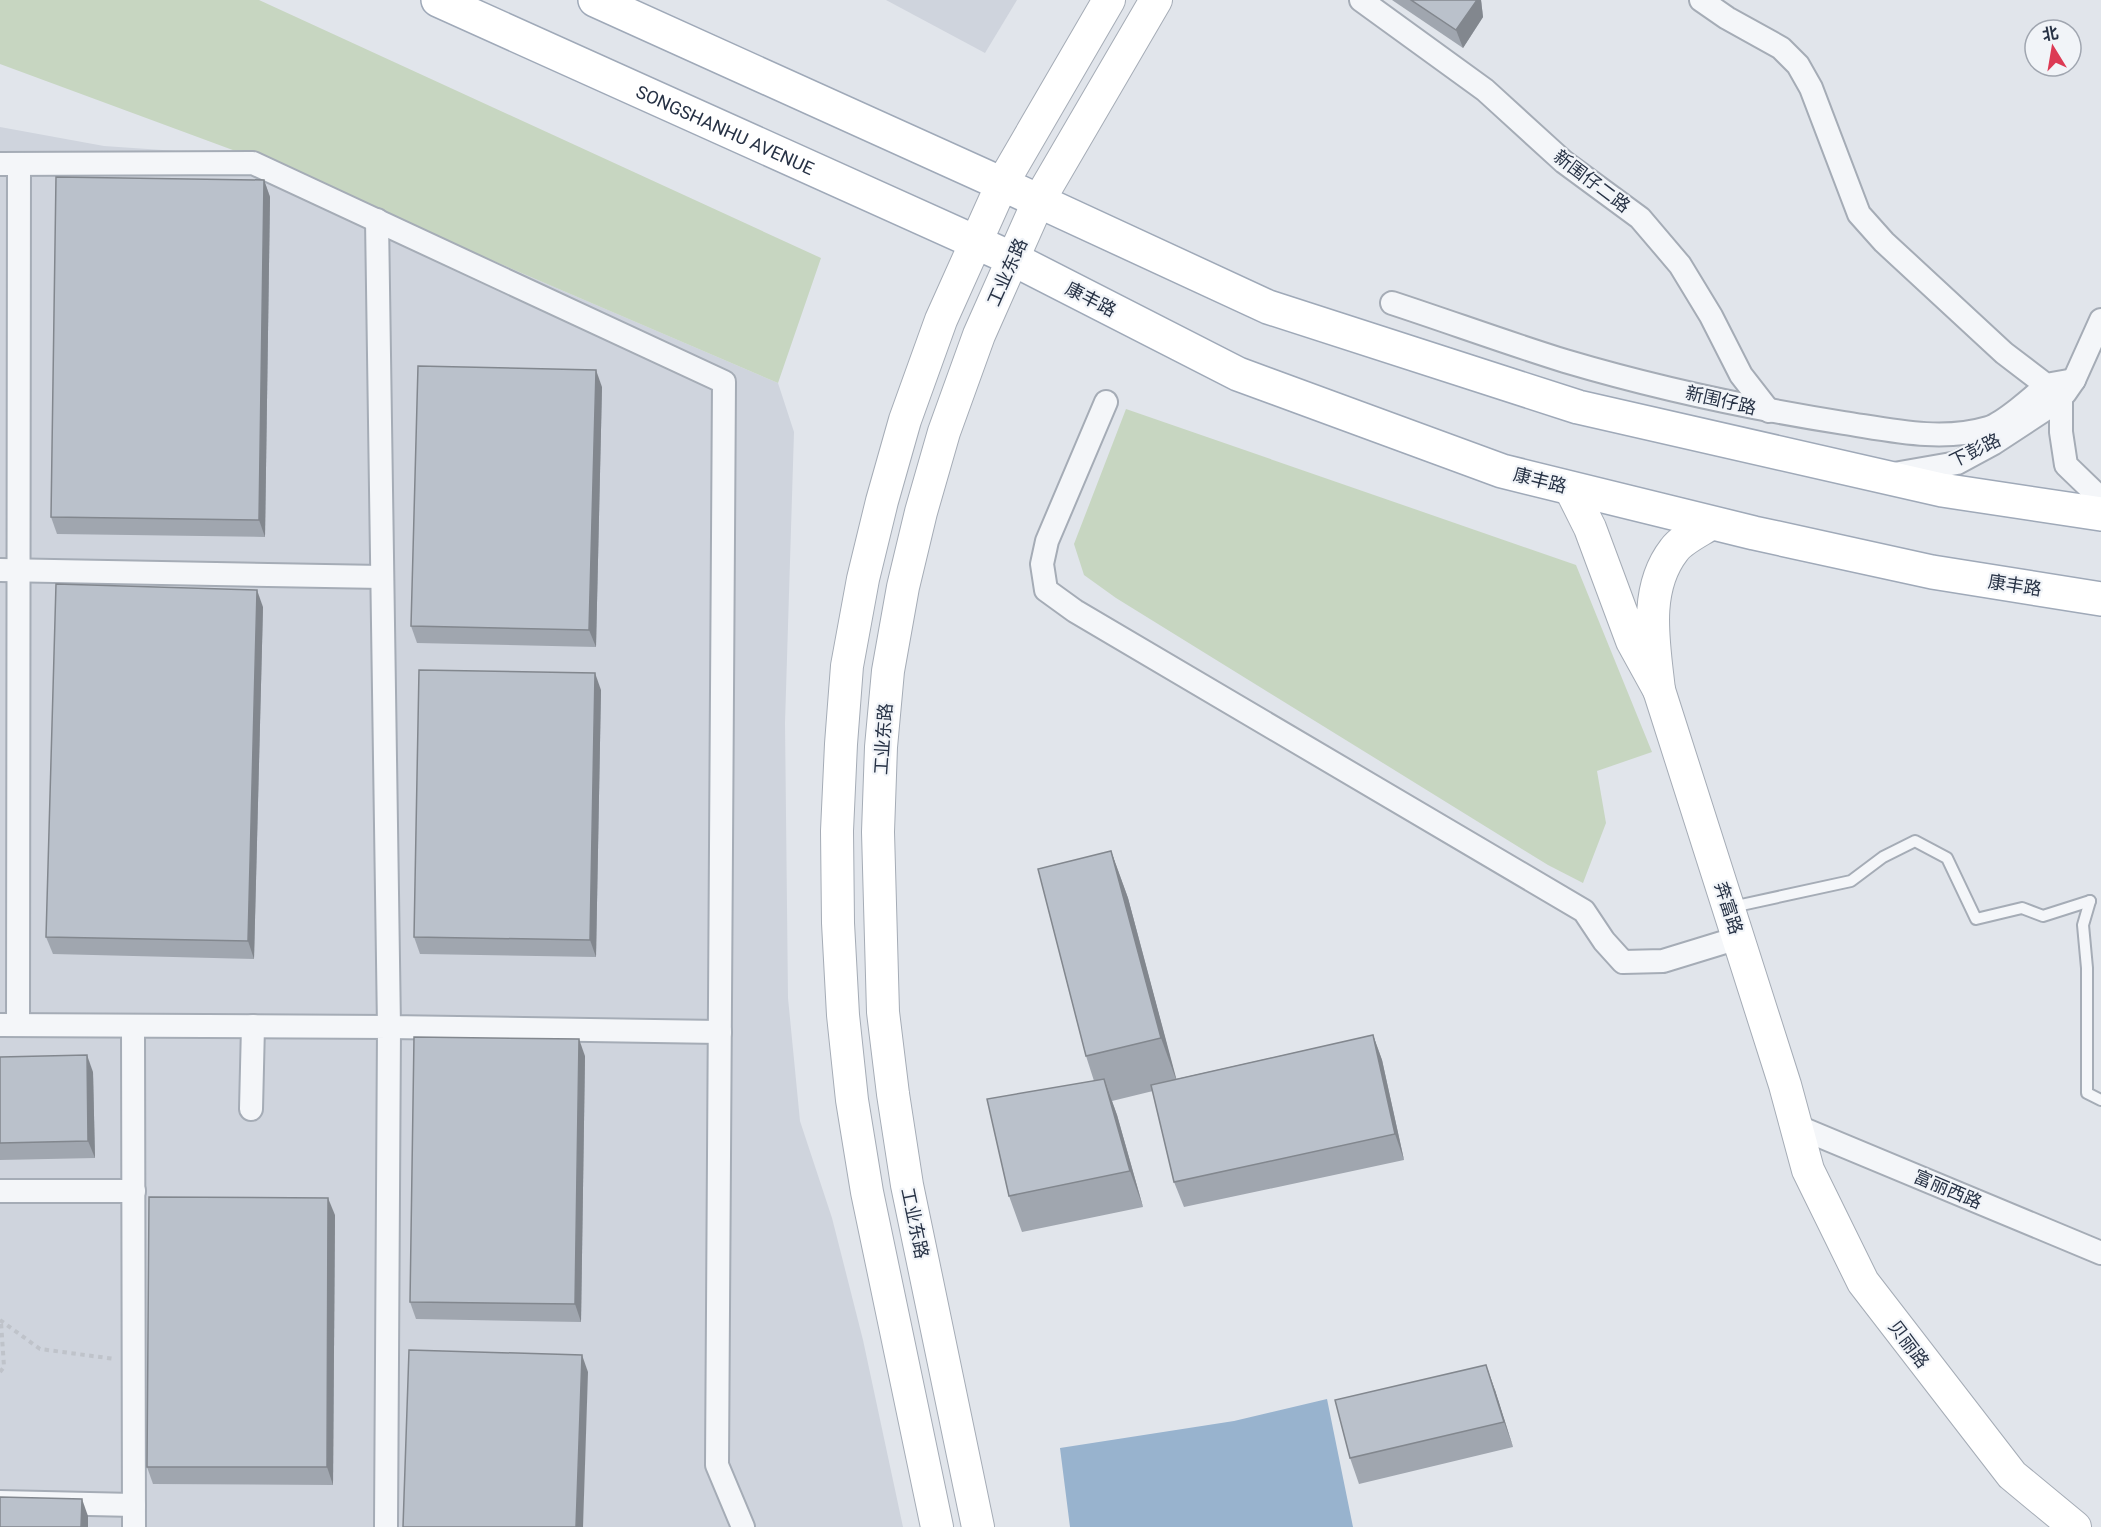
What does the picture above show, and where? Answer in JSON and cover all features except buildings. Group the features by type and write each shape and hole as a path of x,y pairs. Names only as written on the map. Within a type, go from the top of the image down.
{"main road":[{"name":"SONGSHANHU AVENUE","path":"438,0 1013,259"},
{"path":"595,0 1268,307 1578,407 1942,490 2101,514"},
{"path":"937,1527 867,1192 852,1100 843,1015 838,924 837,831 847,666 863,579 905,420 941,321 1002,184 1109,0"},
{"name":"工业东路","path":"978,1527 907,1185 883,1012 878,832 888,671 903,587 944,432 979,336 1038,202 1156,0"},
{"name":"康丰路","path":"1013,259 1238,374 1502,471 1712,523 1932,572 2101,599"},
{"path":"1570,488 1590,528 1632,641 1659,690"},
{"path":"1659,690 1652,626 1659,576 1675,548 1712,523"},
{"name":"奔富路","path":"1659,690 1785,1084 1796,1126"},
{"name":"贝丽路","path":"1796,1126 1808,1170 1863,1282 1937,1381 2012,1475 2075,1527"}],"street":[{"name":"新围仔二路","path":"1361,0 1485,90 1564,162 1640,218 1680,265 1711,316 1740,375 1769,411"},
{"path":"1701,0 1727,18 1781,48 1798,65 1811,88 1859,214 1884,242 1995,345 2053,392 2066,465 2096,494 2101,496"},
{"path":"720,1032 9,1025 10,164 253,163 724,382 720,1032 717,1466 743,1527"},
{"path":"377,220 389,1027 386,1527"},
{"name":"新围仔路","path":"1392,303 1565,361 1700,396 1769,411 1907,433 1956,434 1990,428 2037,395 2053,392"},
{"name":"下彭路","path":"1881,476 1957,463 1994,442 2053,392 2074,380 2101,320"},
{"path":"1106,402 1047,542 1042,564 1046,590 1075,611 1584,911 1604,941 1623,962 1663,961 1738,938"},
{"path":"9,570 382,577"},
{"path":"0,1502 134,1516 133,1026"},
{"path":"251,1109 253,1026"},
{"name":"富丽西路","path":"1796,1126 2101,1253"},
{"path":"0,1191 134,1191"}],"lane":[{"path":"1729,908 1851,881 1883,857 1915,841 1947,858 1976,919 2022,908 2043,916 2090,901 2083,925 2087,968 2088,1093 2101,1100"}],"path":[{"path":"1,1321 40,1349 134,1361"},
{"path":"0,1372 4,1367 1,1321"}],"shaded area":[{"path":"886,0 1017,0 985,53"},
{"path":"0,127 104,146 249,156 778,383 794,432 785,723 788,998 800,1121 832,1218 863,1340 903,1527 0,1527"}],"green space":[{"path":"0,0 259,0 821,258 778,383 249,156 0,64"},
{"path":"1126,409 1576,565 1652,752 1597,771 1606,823 1583,883 1548,865 1116,598 1084,575 1074,544"}],"water":[{"path":"1327,1399 1353,1527 1070,1527 1060,1448 1234,1421"}]}
